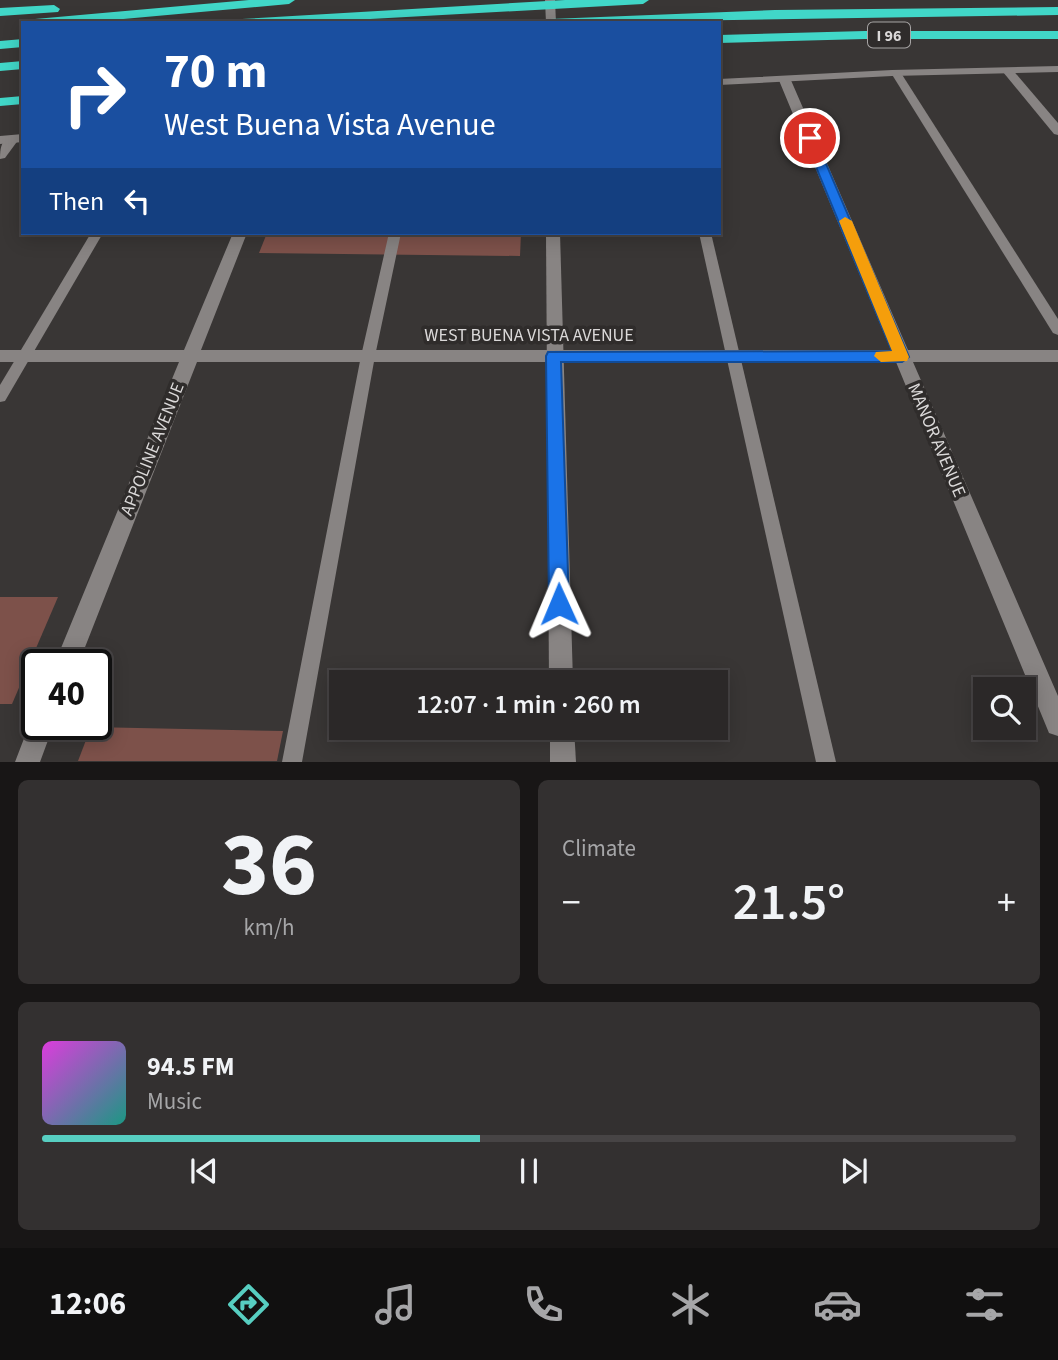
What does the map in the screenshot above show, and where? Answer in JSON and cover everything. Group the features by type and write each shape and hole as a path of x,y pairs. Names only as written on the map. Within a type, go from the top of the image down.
{"highway":[{"path":"0,12 241,0"},
{"path":"57,21 289,0"},
{"path":"270,21 426,10 643,0"},
{"name":"I 96","path":"601,21 803,13 1058,11"},
{"path":"0,26 21,24"},
{"name":"I 96","path":"721,39 865,35 1058,35"},
{"path":"0,46 21,43"},
{"path":"0,67 21,65"},
{"path":"0,89 21,86"},
{"path":"0,102 21,100"}],"street":[{"path":"550,0 550,21"},
{"path":"721,82 896,73 1058,69"},
{"path":"1007,70 1058,131"},
{"name":"MANOR AVENUE","path":"784,78 1058,724"},
{"path":"0,155 12,139"},
{"name":"APPOLINE AVENUE","path":"72,649 239,235"},
{"path":"553,235 553,356 561,670"},
{"name":"WEST BUENA VISTA AVENUE","path":"0,356 1058,356"},
{"path":"27,761 36,740"},
{"path":"562,740 562,761"}],"lane":[{"path":"896,73 1058,330"},
{"path":"0,397 96,235"},
{"path":"292,761 368,356 395,235"},
{"path":"705,235 826,761"}],"shaded area":[{"path":"266,235 521,235 520,256 259,253"},
{"path":"0,597 58,597 36,649 21,649 21,683 12,704 0,704"},
{"path":"112,727 283,731 277,761 78,761 86,740 112,740"}],"slow traffic":[{"path":"845,221 902,357 881,356"}],"route":[{"path":"559,604 553,356 902,357 810,138"}]}
